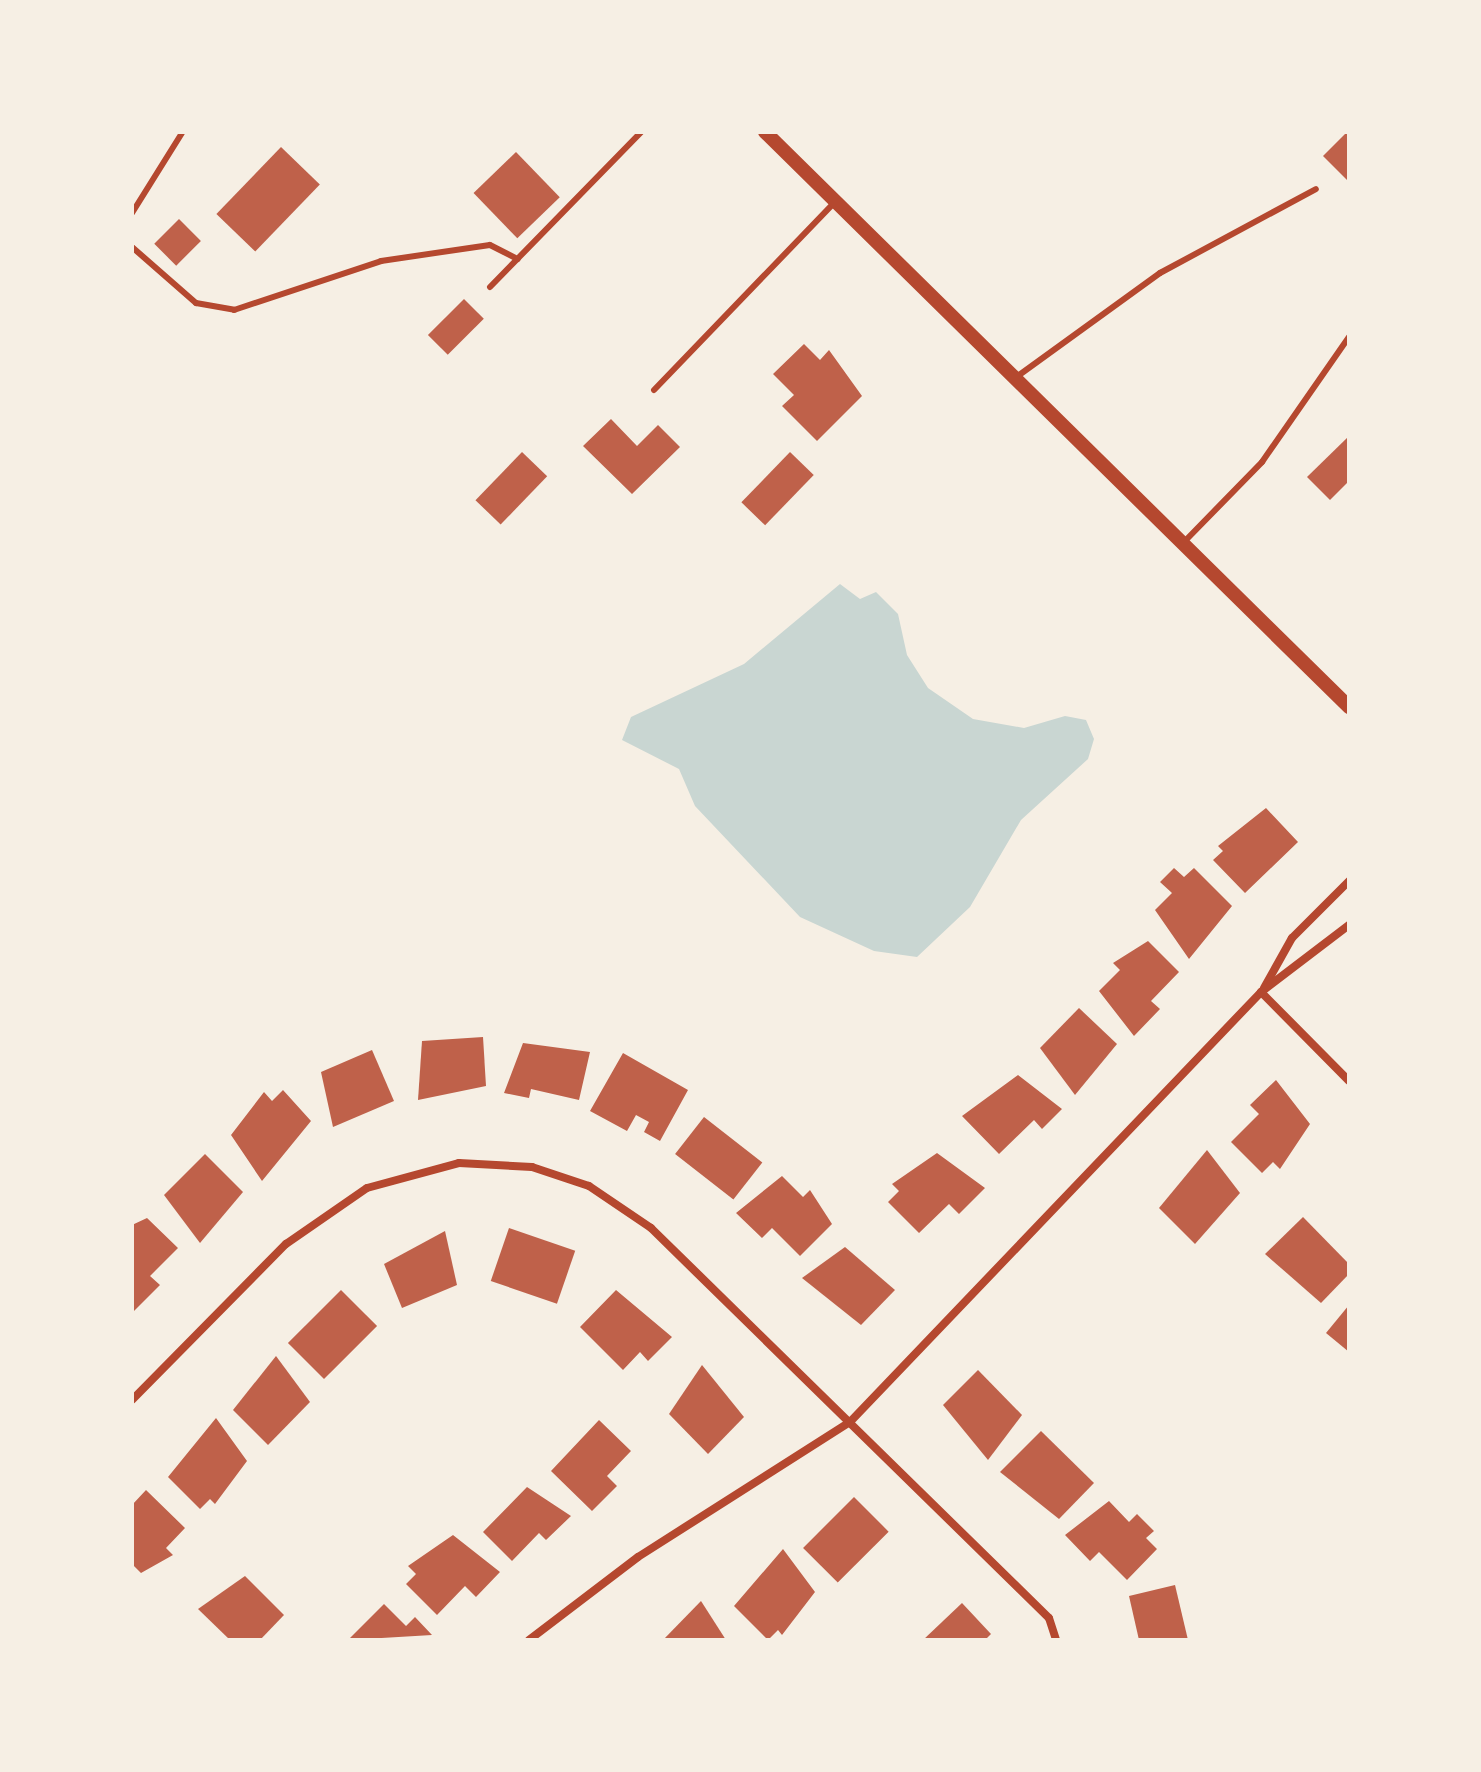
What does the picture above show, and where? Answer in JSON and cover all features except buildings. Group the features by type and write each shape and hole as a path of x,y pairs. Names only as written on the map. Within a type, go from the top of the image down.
{"street":[{"path":"765,132 1349,707"},
{"path":"1261,992 1292,938 1349,881"},
{"path":"529,1640 638,1557 850,1422 1261,992 1349,925"},
{"path":"1261,992 1349,1081"},
{"path":"132,1400 286,1244 367,1188 459,1163 532,1167 589,1186 651,1228 1049,1618 1056,1640"}],"lane":[{"path":"490,287 641,132"},
{"path":"132,213 182,133"},
{"path":"1015,378 1160,273 1316,189"},
{"path":"654,390 836,201"},
{"path":"132,247 196,303 234,310 381,261 490,245 518,259"},
{"path":"1183,543 1262,462 1349,337"}],"shaded area":[{"path":"840,584 860,599 876,592 898,614 907,655 928,688 973,719 1024,728 1065,716 1086,720 1094,739 1088,759 1021,820 970,907 917,957 874,951 800,917 695,806 679,769 622,740 631,717 744,664"}]}
